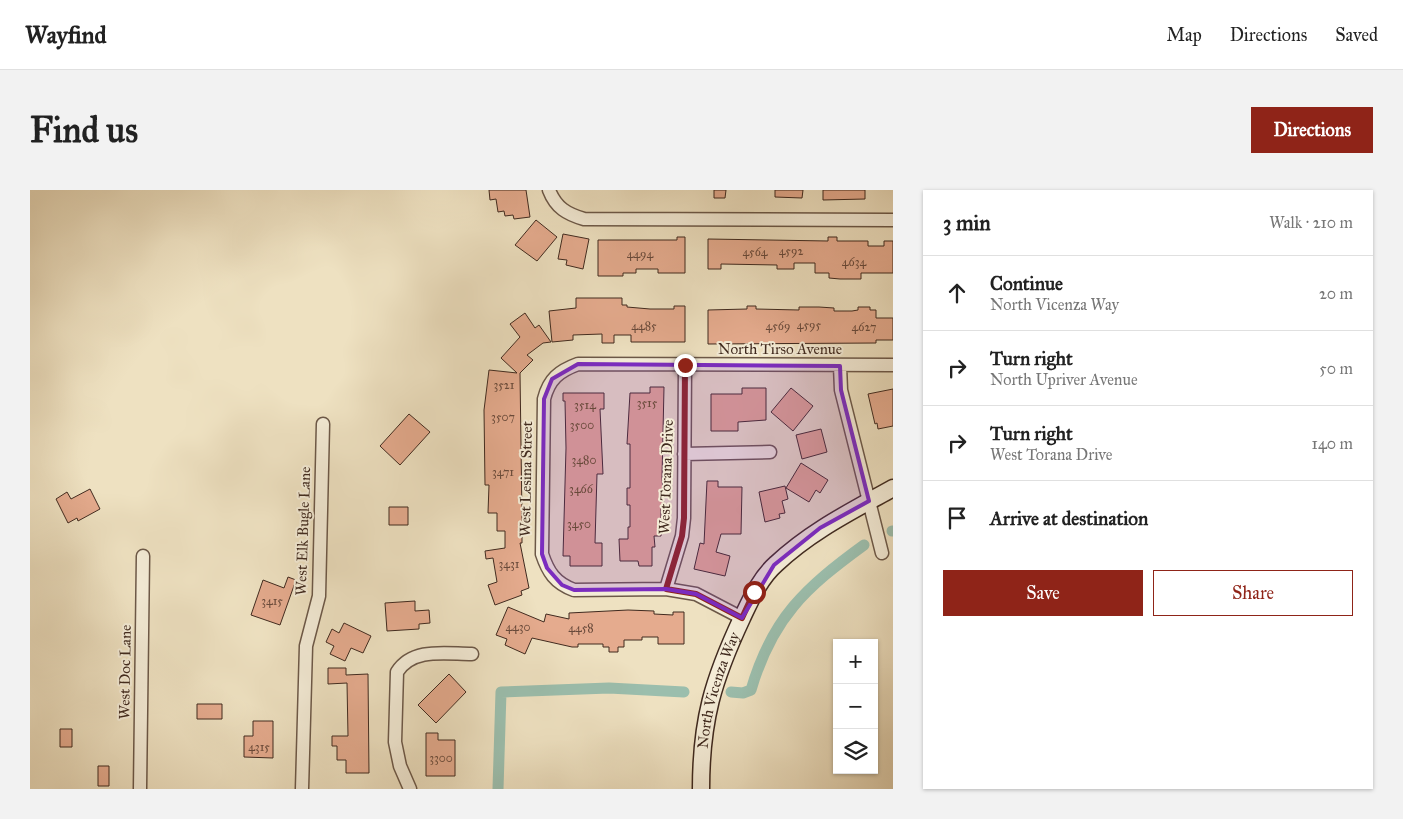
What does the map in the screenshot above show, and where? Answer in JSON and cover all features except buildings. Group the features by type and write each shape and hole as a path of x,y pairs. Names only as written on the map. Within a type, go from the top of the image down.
{"street":[{"path":"549,190 552,198 565,214 584,219 893,220"},
{"name":"North Tirso Avenue","path":"552,379 563,369 578,364 893,365"},
{"name":"West Torana Drive","path":"666,589 682,536 685,365"},
{"path":"840,366 841,390 882,553"},
{"name":"West Lesina Street","path":"552,379 544,399 542,554 553,578 562,585 574,590 666,589"},
{"name":"West Elk Bugle Lane","path":"302,789 306,646 319,596 323,424"},
{"path":"684,454 770,452"},
{"name":"North Vicenza Way","path":"701,789 701,756 708,704 722,660 754,592 774,565 820,528 893,488"},
{"name":"West Doc Lane","path":"140,789 142,556"},
{"path":"666,589 696,594 742,618"},
{"path":"410,789 400,766 394,730 396,677 403,662 421,655 472,654"}],"highlighted area":[{"path":"578,364 840,366 841,390 869,501 820,528 774,565 742,618 696,594 666,589 574,590 562,585 547,568 542,554 544,399 552,379"}],"waterway":[{"path":"731,692 743,693 751,690 769,643 793,607 824,576 864,545"},
{"path":"498,789 501,692 609,688 684,692"}],"route":[{"path":"685,365 684,518 682,536 666,589 696,594 742,618 754,592"}]}
